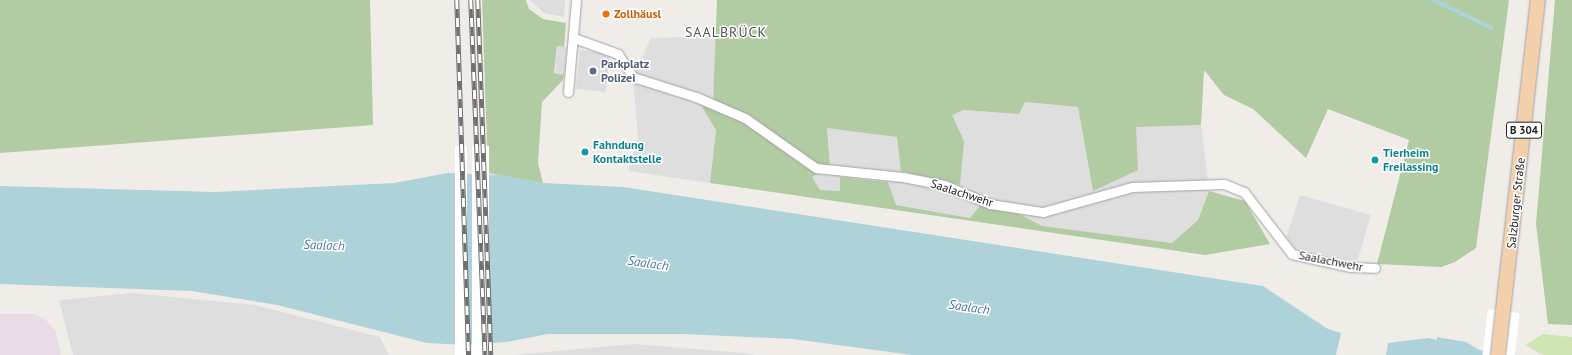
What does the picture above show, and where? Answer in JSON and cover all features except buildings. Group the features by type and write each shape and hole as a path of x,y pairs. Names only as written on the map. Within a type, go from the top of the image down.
{"main road":[{"name":"Salzburger Straße","path":"1498,355 1538,0"}],"street":[{"path":"568,92 574,38 576,0"},
{"name":"Saalachwehr","path":"574,38 618,54 633,77 696,97 745,118 816,168 903,177 944,185 990,204 1043,212 1132,187 1224,184 1244,192 1292,254 1350,267 1376,268"}],"shaded area":[{"path":"530,0 565,0 564,17 544,13"},
{"path":"716,36 713,104 696,97 716,130 710,183 628,171 638,139 633,77 651,38"},
{"path":"557,46 570,47 568,75 555,74"},
{"name":"Parkplatz Polizei","path":"580,50 610,53 606,92 576,89"},
{"path":"1025,102 1078,107 1093,191 1136,127 1201,125 1209,191 1198,220 1172,243 1099,235 1042,226 987,197 970,218 896,205 888,182 840,177 840,191 820,190 811,176 830,167 827,128 964,141 951,115 964,110 1019,114"},
{"path":"1300,195 1371,215 1357,262 1295,248 1286,238"},
{"path":"132,293 255,305 380,337 389,355 73,355 59,300"},
{"path":"0,314 34,314 45,319 56,332 61,355 0,355"},
{"path":"633,344 744,353 756,355 513,355"}],"green space":[{"path":"0,0 370,0 373,125 0,153"},
{"path":"482,0 526,0 529,9 543,19 566,23 564,47 557,46 554,73 564,74 563,80 542,102 538,163 543,183 488,173"},
{"path":"717,0 1509,0 1476,248 1455,262 1441,267 1377,264 1409,140 1328,109 1306,158 1253,109 1224,95 1204,70 1201,125 1136,127 1138,170 1093,191 1078,107 1025,102 1019,114 964,110 952,115 964,141 960,185 901,171 897,137 827,128 830,167 812,177 820,190 840,191 840,177 888,182 896,205 970,218 987,197 1042,226 1172,243 1198,220 1209,191 1245,201 1270,244 1205,255 710,183 716,130 696,97 713,104"},
{"path":"1555,0 1572,0 1572,325 1548,324 1536,224"},
{"path":"1543,334 1572,337 1572,355 1543,355 1525,345"}],"water":[{"name":"Saalach","path":"448,173 501,175 543,183 623,187 1263,286 1328,329 1341,333 1336,355 912,355 793,339 684,334 548,334 507,342 465,345 427,343 277,305 192,291 0,284 0,186 215,192 394,183"},
{"path":"1437,337 1466,342 1479,350 1507,355 1386,355 1388,343 1428,338 1437,340"}],"pier":[{"path":"455,146 467,146 467,355 455,355"},
{"path":"472,146 489,146 489,355 472,355"},
{"path":"1488,309 1520,313 1515,355 1482,355"}],"waterway":[{"path":"1434,0 1492,28"}],"railway":[{"path":"457,0 469,355"},
{"path":"471,0 485,355"},
{"path":"478,0 491,355"}],"place":[{"name":"Zollhäusl","path":"606,14"},
{"name":"Parkplatz Polizei","path":"593,71"},
{"name":"Fahndung Kontaktstelle","path":"585,152"},
{"name":"Tierheim Freilassing","path":"1375,160"}],"district":[{"name":"SAALBRÜCK","path":"726,32"}]}
